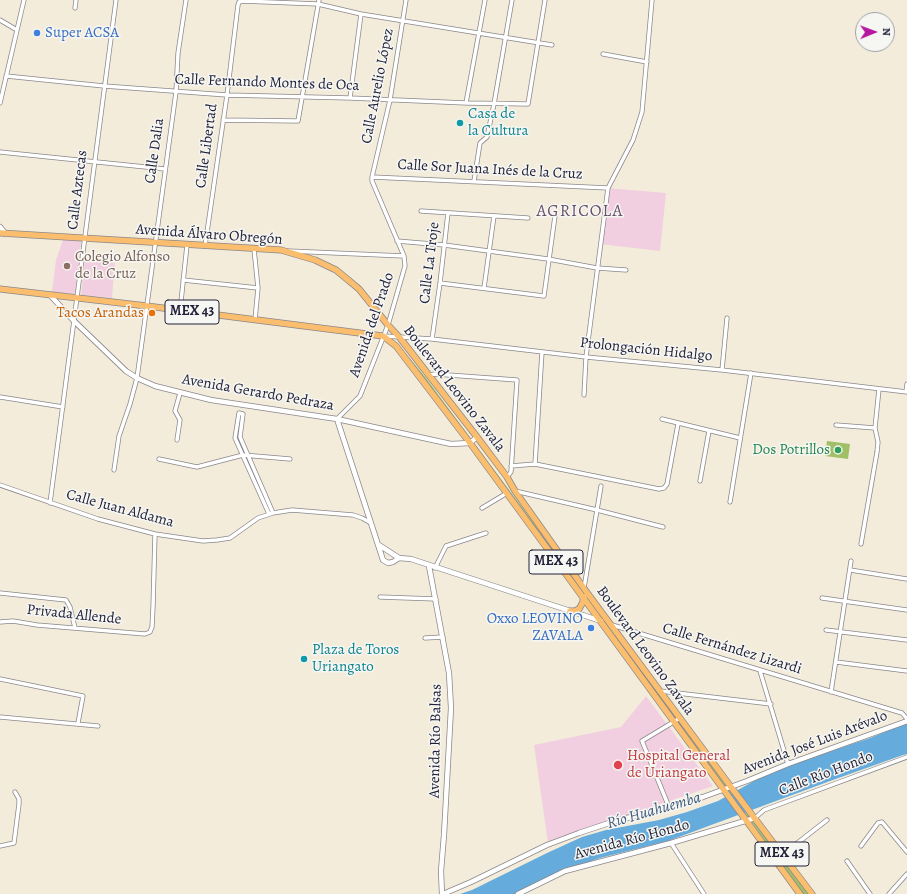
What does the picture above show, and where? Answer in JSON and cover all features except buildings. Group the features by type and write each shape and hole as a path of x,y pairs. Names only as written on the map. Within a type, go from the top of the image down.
{"main road":[{"name":"Avenida Álvaro Obregón","path":"3,234 281,250 315,260 336,270 359,289 388,325"},
{"name":"MEX 43","path":"0,289 383,336"},
{"name":"Boulevard Leovino Zavala","path":"388,325 429,375 507,477 515,491 588,594 812,894"},
{"name":"Boulevard Leovino Zavala","path":"383,336 396,346 470,443 800,894"},
{"path":"428,388 435,383"},
{"path":"570,611 579,609 583,602 583,598 588,594"}],"street":[{"path":"0,103 24,0"},
{"path":"75,8 76,0"},
{"name":"Calle Aztecas","path":"50,503 116,0"},
{"name":"Calle Dalia","path":"114,470 118,436 130,404 137,378 176,92 178,53 186,0"},
{"name":"Calle Aurelio López","path":"372,177 390,100 406,0"},
{"path":"466,103 484,0"},
{"path":"474,181 480,143 487,138 512,0"},
{"path":"538,43 545,0"},
{"path":"584,395 586,357 608,188 638,128 643,105 652,0"},
{"name":"Calle Libertad","path":"205,246 239,2 318,2"},
{"path":"223,120 298,121 318,2 361,14 552,45"},
{"path":"350,98 361,14"},
{"path":"0,20 17,30"},
{"name":"Calle Fernando Montes de Oca","path":"6,76 104,86 227,95 528,104 538,43"},
{"path":"603,54 647,62"},
{"path":"0,152 165,169"},
{"name":"Calle Sor Juana Inés de la Cruz","path":"372,177 608,188"},
{"name":"Avenida del Prado","path":"337,419 360,396 388,325 405,266 404,256 372,181 372,177"},
{"path":"421,211 528,218"},
{"name":"Calle La Troje","path":"432,339 448,213"},
{"path":"484,288 494,216"},
{"path":"440,283 544,296 554,216"},
{"path":"0,227 3,234"},
{"path":"397,241 444,245 548,259 597,268 626,270"},
{"path":"180,311 187,245"},
{"path":"254,249 258,288 254,320"},
{"path":"281,250 404,256"},
{"path":"183,280 258,288"},
{"name":"Avenida Gerardo Pedraza","path":"50,295 74,321 126,371 155,386 211,400 337,419 451,444 470,443"},
{"path":"722,370 727,318"},
{"name":"Prolongación Hidalgo","path":"383,336 432,339 586,357 751,373 907,392"},
{"path":"535,464 542,352"},
{"path":"730,502 751,373"},
{"path":"429,375 435,374 517,380 511,472 507,477"},
{"path":"907,384 907,392"},
{"path":"861,544 877,452 878,442 875,428 879,389"},
{"path":"177,440 180,420 175,411 180,393"},
{"path":"0,397 63,407"},
{"path":"239,413 243,414 240,437 271,514 236,438 239,413"},
{"path":"337,419 383,560 388,563 399,558 378,544"},
{"path":"662,419 740,438"},
{"path":"511,466 535,464 659,489 664,488 667,484 678,424"},
{"path":"836,425 875,428"},
{"path":"700,480 709,431"},
{"path":"470,443 477,437"},
{"path":"159,459 197,467 243,455 290,459"},
{"name":"Calle Juan Aldama","path":"0,485 98,519 155,534 203,541 230,538 258,518 292,510 353,515 371,523"},
{"path":"584,588 601,486"},
{"path":"515,491 663,526"},
{"path":"482,508 507,494"},
{"path":"435,568 446,546 486,533"},
{"name":"Privada Allende","path":"0,622 13,621 37,625 145,634 150,632 152,627 155,534"},
{"name":"Calle Fernández Lizardi","path":"399,558 411,559 612,625 902,713 907,720"},
{"path":"831,692 851,561"},
{"name":"Avenida Río Balsas","path":"429,566 449,673 451,708 441,871 442,894"},
{"path":"850,570 907,579"},
{"path":"0,593 66,600 70,607 75,628"},
{"path":"380,598 436,600"},
{"path":"822,598 845,600 907,610"},
{"path":"826,630 907,640"},
{"path":"425,638 443,637"},
{"path":"836,662 907,671"},
{"path":"760,671 788,764"},
{"path":"0,679 83,696 78,723"},
{"path":"660,691 771,704"},
{"path":"0,717 98,726"},
{"path":"669,808 642,741 680,718"},
{"name":"Avenida José Luis Arévalo","path":"442,894 472,882 547,845 579,832 669,808 724,791 788,764 907,720"},
{"name":"Calle Río Hondo","path":"753,816 764,810 907,756"},
{"path":"0,846 14,842 19,804 19,799 15,792"},
{"name":"Avenida Río Hondo","path":"518,894 564,871 671,843 753,816"},
{"path":"782,855 827,820"},
{"path":"861,846 878,823 882,822 907,852"},
{"path":"671,843 704,894"},
{"path":"847,861 870,894"},
{"path":"890,894 907,874"}],"shaded area":[{"path":"607,188 666,193 660,251 599,244"},
{"name":"Colegio Alfonso de la Cruz","path":"63,240 81,241 75,294 52,292 56,260"},
{"path":"85,259 115,263 112,298 81,295"},
{"name":"Hospital General de Uriangato","path":"646,696 713,786 548,843 534,745 621,727"}],"green space":[{"path":"398,344 426,378 809,894 803,894 756,828"},
{"name":"Dos Potrillos","path":"827,441 850,444 848,459 825,456"}],"water":[{"name":"Río Huahuemba","path":"907,723 907,754 668,841 600,858 564,871 515,894 460,894 472,890 582,837 606,830 659,820 687,812 718,801 763,776 810,758 870,738"}],"place":[{"name":"Super ACSA","path":"37,33"},
{"name":"Casa de la Cultura","path":"460,123"},
{"name":"Colegio Alfonso de la Cruz","path":"67,266"},
{"name":"Tacos Arandas","path":"152,313"},
{"name":"Dos Potrillos","path":"838,450"},
{"name":"Oxxo LEOVINO ZAVALA","path":"591,628"},
{"name":"Plaza de Toros Uriangato","path":"304,659"},
{"name":"Hospital General de Uriangato","path":"618,765"}],"district":[{"name":"AGRICOLA","path":"580,212"}]}
